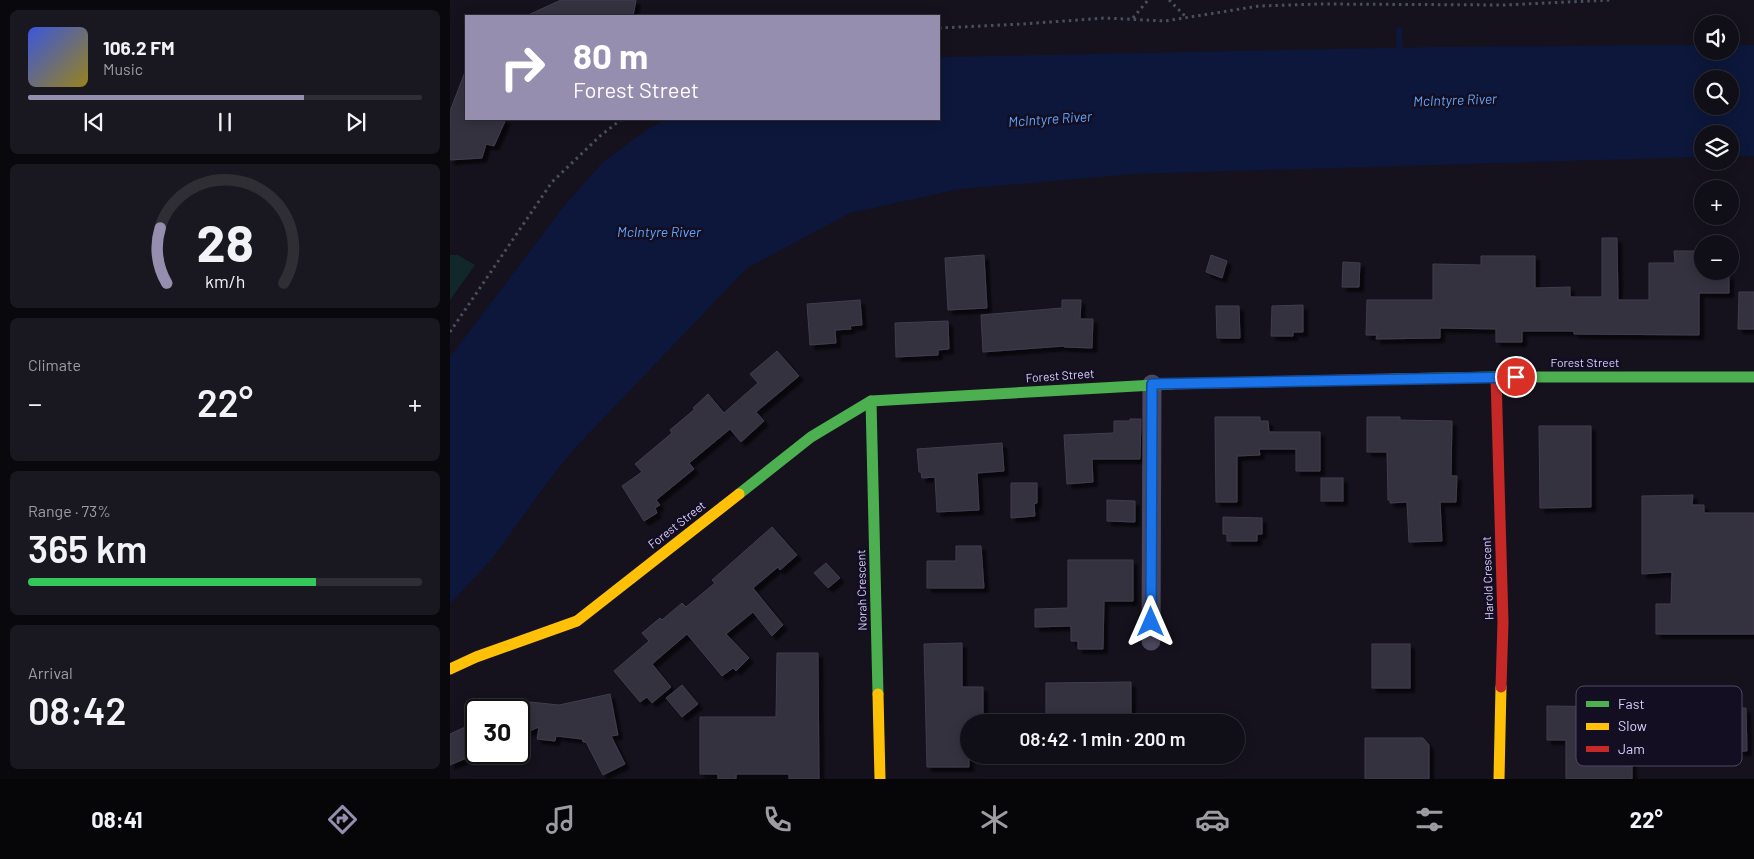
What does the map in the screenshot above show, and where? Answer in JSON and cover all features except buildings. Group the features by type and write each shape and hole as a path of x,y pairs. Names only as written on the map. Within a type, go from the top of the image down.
{"street":[{"name":"Forest Street","path":"450,669 476,657 577,621 811,437 871,401 1152,384 1496,377 1754,377"},
{"name":"Harold Crescent","path":"1496,377 1503,622 1499,779"},
{"path":"1151,641 1152,384"},
{"name":"Norah Crescent","path":"871,401 880,779"}],"path":[{"path":"1133,19 1148,0"},
{"path":"1169,0 1186,18"},
{"path":"940,28 1105,18 1165,21 1259,6 1320,4 1504,5 1610,0"},
{"path":"450,332 552,182 600,136 621,120"}],"green space":[{"path":"450,255 458,255 475,265 450,300"}],"water":[{"name":"McIntyre River","path":"1694,45 1694,60 1739,60 1739,45 1754,45 1754,156 1739,156 1739,125 1694,125 1694,157 1133,174 960,189 850,213 747,268 574,449 491,560 450,604 450,357 564,206 602,163 648,129 664,120 940,120 940,57 1432,47"}],"waterway":[{"path":"1399,30 1400,56"}],"traffic: fast":[{"path":"1392,379 1754,377"},
{"path":"739,494 811,437 871,401 1172,384"},
{"path":"871,401 878,694"}],"traffic: slow":[{"path":"450,669 476,657 577,621 739,494"},
{"path":"1499,779 1501,687"},
{"path":"878,694 880,779"}],"traffic: jam":[{"path":"1496,377 1503,622 1501,687"},
{"path":"1172,384 1392,379"}],"route":[{"path":"1151,622 1152,384 1516,377"}]}
